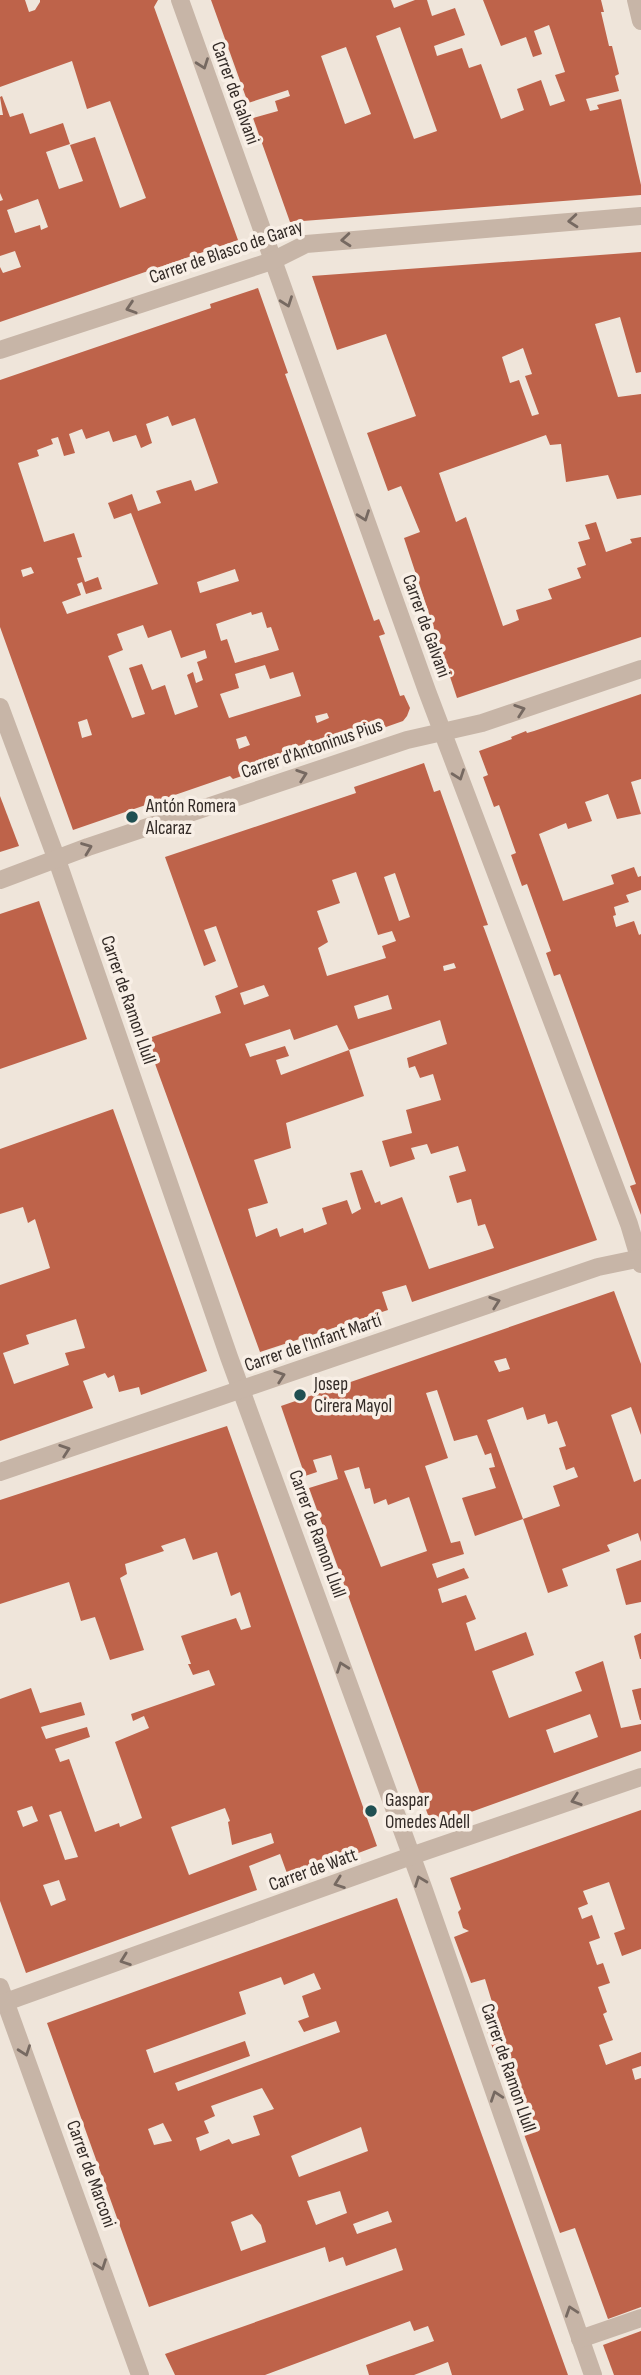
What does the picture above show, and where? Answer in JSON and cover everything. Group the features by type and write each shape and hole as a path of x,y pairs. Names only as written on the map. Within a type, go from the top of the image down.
{"street":[{"name":"Carrer de Galvani","path":"180,0 272,261 629,1224 640,1260"},
{"path":"636,0 641,21"},
{"name":"Carrer de Blasco de Garay","path":"0,351 272,261 306,244 641,216"},
{"name":"Carrer d'Antoninus Pius","path":"0,880 88,847 407,740 482,723 641,669"},
{"name":"Carrer de Ramon Llull","path":"0,707 57,860 241,1389 411,1856 593,2375"},
{"name":"Carrer de l'Infant Martí","path":"0,1472 597,1267 640,1260"},
{"name":"Carrer de Watt","path":"2,1998 641,1777"},
{"name":"Carrer de Marconi","path":"2,1998 140,2375"},
{"path":"580,2339 641,2318"}],"building":[{"path":"0,0 25,0 29,12 35,10 40,0 158,0 154,7 238,240 0,322 0,267 3,273 21,267 15,251 0,256 0,201 3,200 0,193 0,115 3,115 0,97 2,96 10,117 23,113 30,134 63,123 70,144 46,152 59,189 83,181 70,145 95,137 120,208 146,198 110,101 87,109 72,61 0,87","holes":["38,199 48,227 41,230 40,225 15,233 7,210"]},
{"path":"211,0 391,0 394,8 415,0 427,0 432,16 455,8 465,35 434,46 437,56 462,48 469,68 481,64 501,119 524,110 517,89 541,80 550,106 565,101 555,75 565,72 549,25 534,31 542,54 533,57 526,37 501,46 483,0 601,0 609,46 612,46 619,74 615,76 619,91 586,99 590,111 599,109 597,105 621,99 641,195 290,222 253,118 278,111 275,101 290,96 288,90 248,103","holes":["400,27 437,131 414,139 376,36","346,47 371,114 345,124 321,56"]},
{"path":"641,252 641,372 636,373 620,317 595,324 618,397 641,394 641,495 617,499 608,475 566,482 561,444 550,445 546,435 439,473 456,522 466,517 503,626 519,620 516,610 552,599 548,589 581,578 577,568 586,565 578,542 590,539 585,525 596,522 606,552 632,543 630,539 641,537 641,637 457,698 404,538 420,532 401,486 388,491 367,433 416,416 386,334 337,350 312,276","holes":["523,348 532,374 525,376 539,414 532,416 519,380 510,383 502,357"]},
{"path":"258,288 288,373 285,374 374,621 379,619 385,634 379,636 400,696 404,695 410,708 403,721 338,744 336,740 242,772 242,776 233,779 230,776 73,830 0,627 0,380 211,308 210,304","holes":["168,416 172,426 195,418 218,483 195,491 191,480 156,491 161,503 138,511 132,494 108,503 114,519 131,513 158,584 67,614 62,602 81,595 77,584 82,582 86,594 102,589 98,577 85,582 77,558 82,557 74,533 44,542 18,463 39,456 37,450 53,444 51,439 58,437 64,456 75,453 69,434 82,429 86,439 109,431 113,442 136,435 141,448 152,443 146,424","31,567 34,573 23,577 21,570","235,569 239,581 200,593 197,582","251,612 252,615 262,612 279,650 235,663 227,639 221,641 216,624","143,625 148,638 171,630 181,658 205,650 207,658 197,662 203,680 196,683 193,672 187,675 198,707 175,715 165,685 152,690 142,664 129,668 145,714 132,718 108,656 123,650 117,634","265,665 270,679 293,672 301,696 229,718 220,694 239,688 235,674","327,713 329,718 317,723 315,716","87,719 92,735 82,738 78,722","246,736 250,745 239,749 236,739"]},
{"path":"641,694 641,779 631,782 641,814 617,819 608,794 585,802 592,821 568,829 566,823 539,834 563,901 614,884 611,875 634,867 638,877 641,876 641,890 626,895 629,902 614,907 616,915 613,916 616,927 634,921 639,935 641,934 641,1215 630,1186 636,1184 560,974 554,976 546,953 551,951 527,884 522,886 511,855 516,853 499,805 494,807 483,777 488,775 479,751 526,731 534,731"},
{"path":"424,763 434,792 440,790 488,925 483,926 597,1240 412,1302 406,1285 382,1292 388,1310 260,1352 146,1039 221,1013 215,996 238,987 216,926 204,930 216,961 204,966 165,857 356,793 354,787","holes":["356,872 378,935 392,931 396,941 382,946 386,958 327,976 318,948 328,942 317,911 340,903 332,880","395,873 410,917 399,921 384,877","454,963 456,968 444,971 443,966","264,985 269,996 244,1005 240,993","388,995 392,1009 358,1019 354,1006","440,1020 447,1044 407,1058 409,1068 415,1066 420,1078 433,1074 441,1100 406,1110 412,1133 382,1141 390,1167 415,1159 411,1148 427,1144 431,1154 458,1146 466,1171 449,1176 457,1203 471,1199 478,1226 485,1224 494,1248 429,1269 402,1197 381,1205 380,1201 375,1203 362,1170 350,1173 361,1209 352,1214 347,1200 322,1208 327,1224 304,1233 303,1228 280,1237 277,1228 256,1237 248,1209 268,1203 254,1160 291,1148 286,1123 364,1096 349,1050","337,1025 349,1050 281,1075 276,1060 289,1056 285,1046 250,1057 245,1044 290,1029 294,1040"]},
{"path":"0,796 19,846 0,852"},
{"path":"39,901 87,1039 0,1069 0,914"},
{"path":"113,1109 207,1371 141,1395 139,1387 119,1392 114,1375 108,1378 105,1373 83,1381 93,1408 0,1441 0,1285 50,1268 35,1219 28,1223 23,1207 0,1214 0,1149","holes":["76,1319 85,1348 65,1353 69,1365 14,1384 3,1353 29,1344 26,1335"]},
{"path":"614,1291 641,1364 641,1435 631,1407 611,1415 634,1482 641,1479 641,1542 638,1533 607,1545 610,1551 562,1569 568,1586 548,1593 523,1519 475,1536 462,1498 496,1488 489,1468 495,1467 491,1453 485,1455 477,1435 454,1441 437,1390 426,1393 448,1458 425,1466 451,1543 460,1541 464,1554 432,1564 437,1578 464,1568 469,1578 438,1589 442,1603 466,1595 476,1619 466,1623 475,1651 526,1632 534,1655 492,1671 509,1718 582,1691 575,1672 603,1661 621,1728 641,1724 641,1751 432,1826 309,1488 338,1479 331,1455 313,1460 317,1472 305,1476 281,1406","holes":["506,1358 510,1369 499,1372 494,1361","523,1407 527,1420 545,1414 548,1424 557,1421 566,1446 559,1448 566,1470 574,1467 578,1477 553,1486 560,1506 523,1519 487,1420","359,1467 365,1489 370,1488 374,1504 386,1499 388,1505 409,1497 427,1551 381,1567 344,1471","590,1714 598,1737 554,1753 546,1730"]},
{"path":"227,1426 377,1846 289,1879 280,1854 249,1866 257,1890 26,1973 0,1901 0,1699 31,1688 40,1713 81,1702 85,1715 41,1727 46,1739 87,1727 90,1737 55,1749 60,1762 69,1759 95,1832 119,1823 120,1827 142,1818 115,1742 149,1728 144,1716 133,1721 131,1714 215,1685 209,1670 193,1675 181,1636 236,1618 241,1630 251,1627 240,1592 231,1596 217,1552 193,1560 185,1538 161,1546 164,1551 125,1564 127,1574 120,1578 144,1650 110,1660 95,1617 81,1621 69,1582 0,1604 0,1500","holes":["32,1806 38,1821 23,1827 17,1811","225,1808 230,1821 232,1845 271,1833 274,1843 189,1875 171,1827","61,1811 78,1857 65,1860 49,1815","59,1880 66,1900 51,1906 43,1885"]},
{"path":"641,1560 641,1602 626,1605 616,1569"},
{"path":"641,1633 641,1659 640,1659 634,1636"},
{"path":"641,1688 641,1720 640,1720 632,1690"},
{"path":"641,1810 641,1949 622,1956 614,1933 625,1929 609,1882 583,1891 588,1904 578,1908 582,1919 592,1915 600,1938 589,1942 597,1965 603,1963 610,1983 598,1987 607,2012 603,2014 613,2040 599,2045 606,2065 641,2052 641,2066 632,2069 635,2080 641,2078 641,2307 608,2319 575,2228 560,2233 489,2038 479,2007 492,2002 485,1979 471,1983 454,1937 469,1931 463,1928 458,1912 461,1909 450,1878"},
{"path":"397,1898 568,2375 452,2375 448,2362 414,2375 369,2375 366,2365 434,2341 428,2326 414,2331 410,2321 265,2375 175,2375 165,2354 403,2270 396,2248 346,2266 343,2257 329,2262 325,2247 149,2307 47,2023","holes":["314,1973 321,1989 302,1996 309,2017 298,2021 304,2032 336,2021 340,2032 178,2091 175,2083 250,2056 245,2041 154,2073 146,2050 246,2014 239,1992 281,1977 284,1985","262,2088 274,2109 253,2116 260,2135 232,2144 229,2139 200,2151 196,2138 209,2133 204,2121 215,2116 211,2106","163,2123 172,2141 154,2145 148,2129","361,2127 368,2151 299,2177 291,2156","340,2191 347,2213 316,2225 307,2201","388,2211 392,2222 357,2234 353,2224","252,2214 261,2225 266,2242 241,2251 231,2222"]},
{"path":"641,2331 641,2375 614,2375 603,2345"}],"place":[{"name":"Antón Romera Alcaraz","path":"132,817"},
{"name":"Josep Cirera Mayol","path":"300,1395"},
{"name":"Gaspar Omedes Adell","path":"371,1811"}]}
